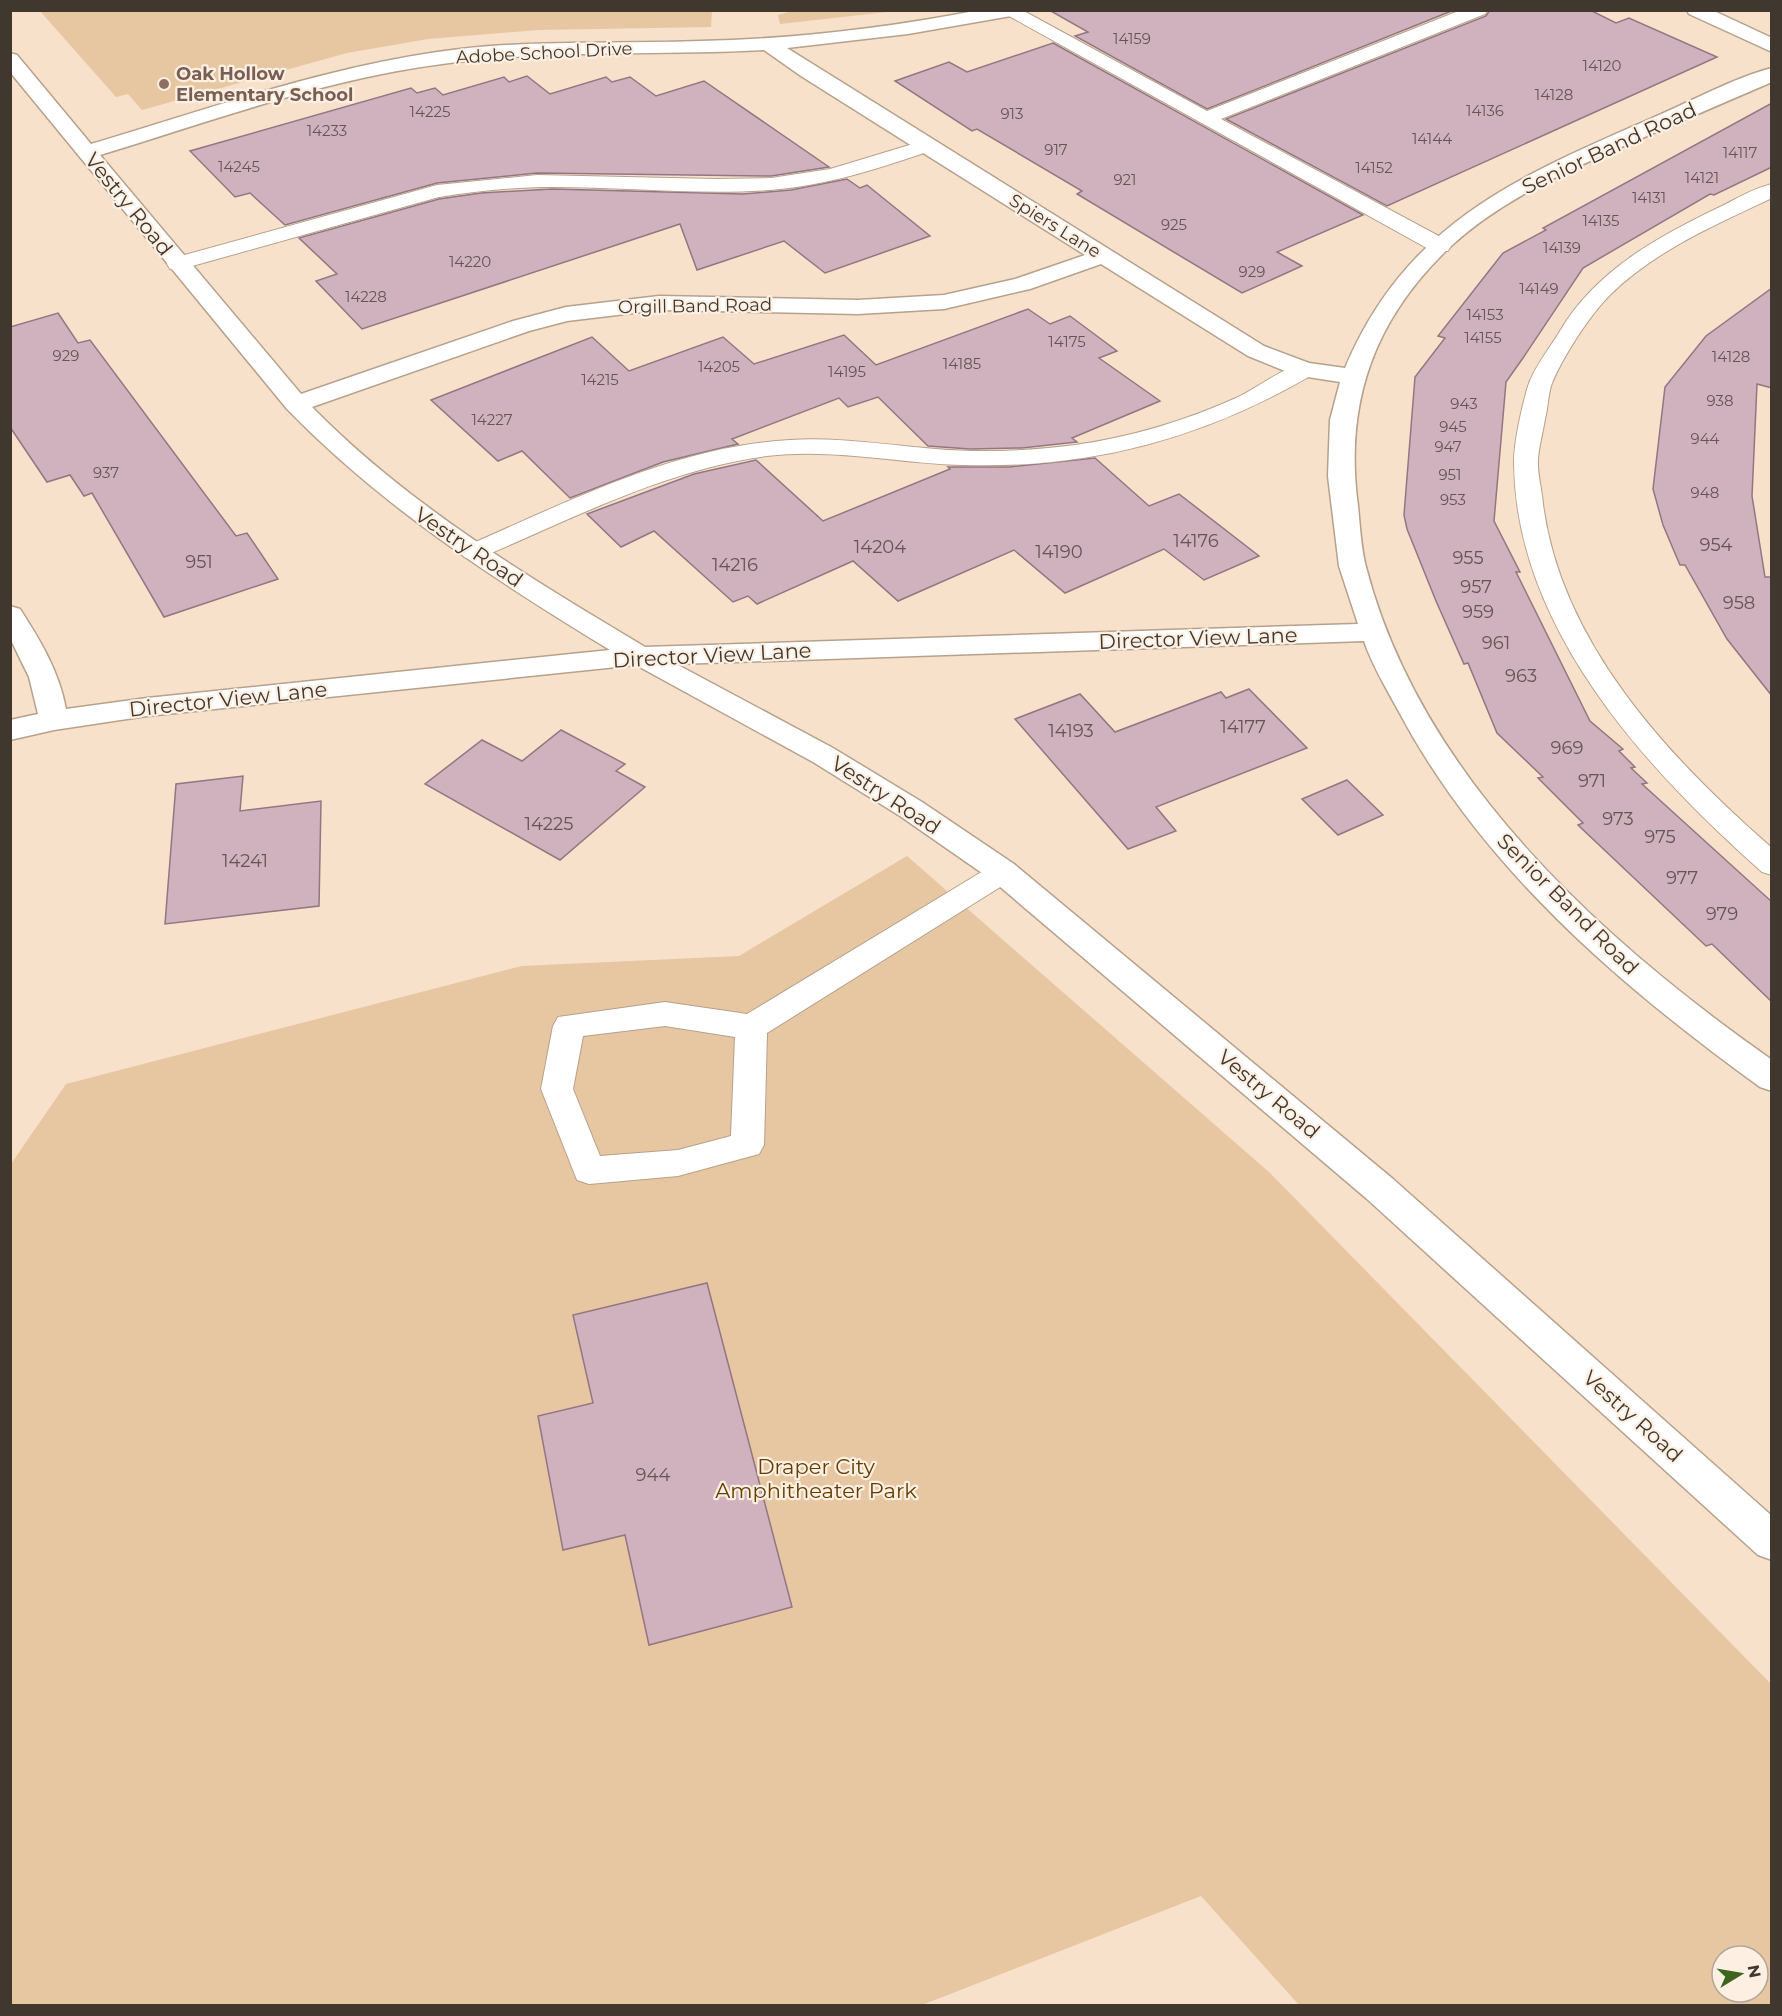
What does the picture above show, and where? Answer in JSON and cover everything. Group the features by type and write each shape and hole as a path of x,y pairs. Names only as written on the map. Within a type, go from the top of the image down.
{"street":[{"path":"1696,10 1772,46"},
{"name":"Adobe School Drive","path":"88,152 318,82 398,64 522,51 768,44 894,30 1010,11"},
{"name":"Spiers Lane","path":"768,44 926,146 1256,351 1304,369 1355,377"},
{"name":"Vestry Road","path":"10,59 178,264 296,404 331,440 418,513 473,552 640,656 823,755 911,809 1003,872 1380,1189 1772,1542"},
{"name":"Senior Band Road","path":"1772,74 1564,165 1486,209 1421,264 1389,305 1376,328 1355,377 1344,413 1341,494 1345,536 1356,582 1373,632 1407,704 1454,779 1513,854 1585,927 1666,1000 1772,1078"},
{"name":"Orgill Band Road","path":"296,404 521,326 566,314 659,303 858,308 933,303 984,295 1103,256"},
{"path":"10,615 34,652 48,684 54,720"},
{"name":"Director View Lane","path":"10,730 54,720 217,700 640,656 1373,632"}],"lane":[{"path":"1206,118 1479,10"},
{"path":"1010,11 1440,246"},
{"path":"178,264 437,191 474,185 550,181 705,185 772,184 835,173 926,146"},
{"path":"1772,190 1718,216 1643,258 1611,283 1583,311 1561,342 1544,375 1532,412 1526,451 1527,493 1534,537 1550,584 1572,633 1603,685 1642,737 1691,791 1772,865"},
{"path":"473,552 645,479 728,455 814,447 964,458 1074,451 1131,441 1184,427 1256,397 1304,369"},
{"path":"751,1028 747,1145 678,1163 589,1170 557,1089 569,1026 665,1014 751,1028 1003,872"}],"green space":[{"name":"Oak Hollow Elementary School","path":"40,11 712,11 711,27 538,30 428,39 347,53 142,110 128,94 116,97"},
{"path":"792,11 896,11 780,24 778,15"},
{"name":"Draper City Amphitheater Park","path":"907,856 1270,1173 1771,1684 1771,2005 1299,2005 1201,1896 922,2005 11,2006 11,1164 66,1084 522,966 739,956"}],"building":[{"path":"1049,10 1454,10 1207,109 1075,36 1088,32"},
{"path":"1490,10 1590,10 1616,23 1629,18 1717,57 1387,206 1226,119 1486,16"},
{"path":"1053,43 1363,215 1277,252 1302,266 1242,293 1077,194 1082,191 977,129 972,131 895,81 949,62 967,72"},
{"path":"527,76 550,94 606,77 612,82 630,77 656,96 704,81 829,167 771,176 537,173 437,183 285,225 250,193 235,197 190,151 411,88 417,93 435,88 443,95 504,77 509,82"},
{"path":"1772,103 1772,167 1714,195 1710,194 1583,268 1506,382 1494,521 1520,572 1516,572 1590,721 1623,749 1619,751 1635,767 1631,768 1647,783 1642,784 1772,902 1772,1002 1712,944 1706,946 1578,825 1583,823 1538,778 1543,777 1497,733 1468,663 1464,664 1436,601 1407,529 1404,515 1415,377 1445,338 1438,336 1503,253 1546,230 1543,228"},
{"path":"847,179 860,188 867,185 930,236 825,273 784,241 697,270 680,224 362,329 316,281 337,274 299,238 439,199 481,193 552,189 743,194 791,190"},
{"path":"1772,288 1772,388 1757,384 1752,496 1765,577 1772,577 1772,696 1727,639 1685,565 1680,565 1663,525 1653,489 1665,387 1706,336"},
{"path":"1028,309 1050,324 1070,316 1117,351 1099,358 1160,401 1072,438 1077,442 1022,448 970,449 928,446 878,397 848,407 839,398 732,439 738,444 663,462 570,498 522,451 498,461 431,400 592,337 629,371 723,337 754,364 844,335 876,365"},
{"path":"58,313 78,343 90,340 236,536 247,533 278,579 164,617 92,493 84,496 70,475 47,482 10,427 10,327"},
{"path":"1095,458 1149,506 1179,494 1259,556 1204,580 1164,549 1065,593 1014,550 898,601 853,561 757,604 748,596 733,602 654,531 621,547 587,514 694,474 756,460 823,521 950,469 948,467 1009,467"},
{"path":"1249,689 1307,748 1156,807 1176,831 1128,849 1015,719 1080,694 1115,732 1221,692 1226,698"},
{"path":"561,730 625,764 616,771 645,787 560,860 425,784 482,740 522,761"},
{"path":"243,776 240,811 321,801 319,906 165,924 176,784"},
{"path":"1347,780 1383,815 1338,835 1302,799"},
{"path":"707,1283 792,1607 649,1645 625,1535 563,1550 538,1416 593,1403 573,1315"}],"place":[{"name":"Oak Hollow Elementary School","path":"164,84"}]}
